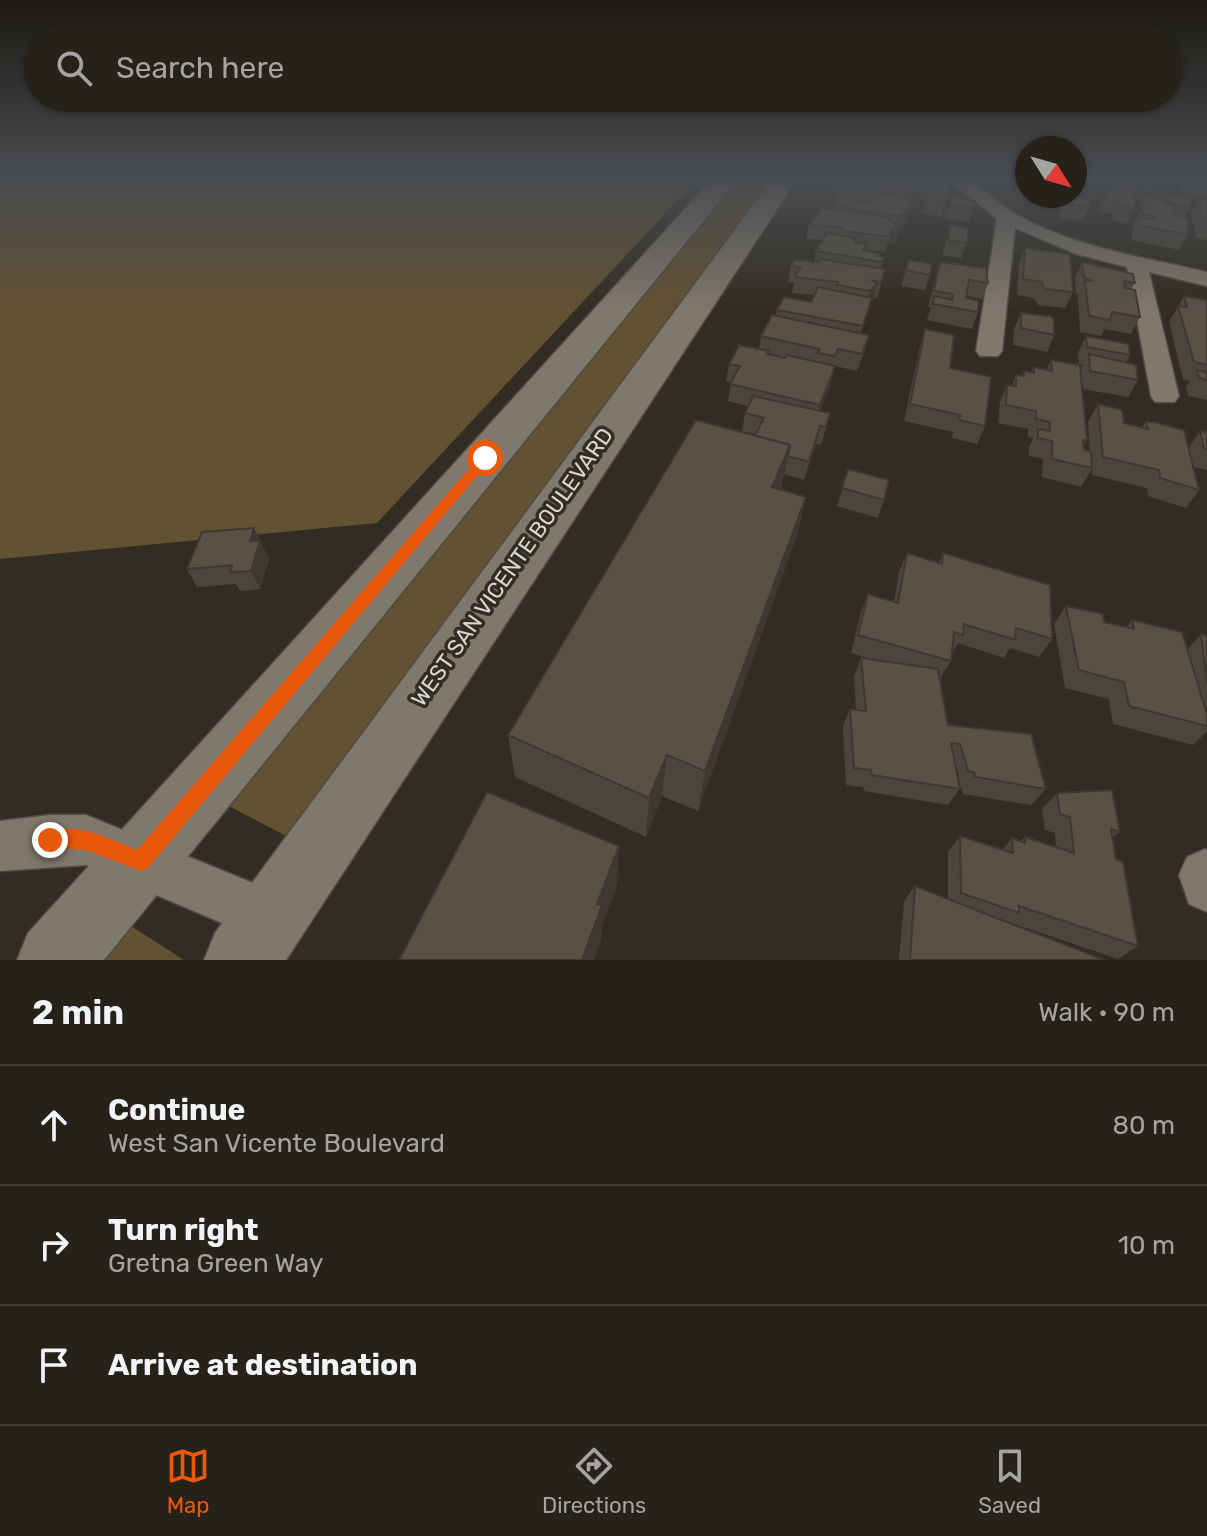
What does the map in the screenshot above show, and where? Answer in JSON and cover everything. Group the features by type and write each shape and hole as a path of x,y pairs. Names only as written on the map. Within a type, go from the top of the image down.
{"main road":[{"path":"55,960 689,222"},
{"name":"WEST SAN VICENTE BOULEVARD","path":"256,938 755,222"}],"street":[{"path":"989,351 1006,222"},
{"path":"1018,222 1083,250 1207,279"},
{"path":"1137,265 1165,396"},
{"path":"0,846 50,840 86,840 141,861 256,938"}],"shaded area":[{"path":"0,222 657,222 377,523 0,559"},
{"path":"704,222 741,222 292,839 225,804"},
{"path":"128,924 184,960 98,960"}],"building":[{"path":"812,222 892,222 900,228 892,229 889,237 844,231 840,227 809,225"},
{"path":"1139,222 1188,222 1187,235 1138,225"},
{"path":"951,225 968,229 967,243 947,240"},
{"path":"827,233 856,238 854,242 866,244 863,250 884,257 882,262 816,251"},
{"path":"1025,248 1070,254 1073,292 1045,289 1041,282 1023,279"},
{"path":"819,259 885,269 881,282 871,280 877,284 870,291 837,285 838,282 795,277 800,268 791,266 794,260 818,262"},
{"path":"909,260 932,264 930,275 906,270"},
{"path":"940,262 986,268 988,283 969,280 966,298 979,301 978,312 933,304 934,296 952,300 953,294 934,291"},
{"path":"1082,262 1133,274 1135,283 1124,281 1125,288 1135,290 1140,317 1112,312 1110,320 1089,316 1085,281 1092,281 1084,278"},
{"path":"818,287 872,298 863,326 777,310 784,297 811,302"},
{"path":"1184,296 1207,300 1207,365 1194,362 1178,306 1187,307"},
{"path":"1021,313 1050,316 1054,319 1054,335 1021,328"},
{"path":"772,315 869,335 862,354 838,349 835,356 818,353 820,349 761,336"},
{"path":"925,329 954,335 950,368 991,377 985,426 959,420 960,415 910,404"},
{"path":"1086,336 1129,344 1130,355 1087,347"},
{"path":"739,345 785,358 787,355 835,366 820,405 730,384 740,366 729,364"},
{"path":"1089,354 1136,365 1138,380 1090,371"},
{"path":"1051,360 1080,365 1087,441 1083,440 1084,450 1091,452 1092,468 1052,459 1052,441 1038,438 1038,429 1050,431 1050,422 1036,419 1036,411 1006,405 1007,385 1016,386 1016,375 1024,376 1024,371 1034,373 1034,367 1052,371"},
{"path":"1197,370 1207,372 1207,380 1199,378"},
{"path":"753,396 830,413 826,427 820,426 809,462 788,456 790,445 755,436 764,418 745,413"},
{"path":"1098,404 1122,410 1124,423 1148,429 1146,422 1154,422 1184,430 1199,490 1160,478 1159,470 1103,457"},
{"path":"696,420 790,445 772,487 806,497 705,771 667,755 649,798 508,735"},
{"path":"1200,431 1207,432 1207,449 1204,448"},
{"path":"848,469 889,480 884,500 842,488"},
{"path":"254,528 250,541 260,541 251,571 230,572 232,565 187,569 202,532"},
{"path":"907,553 942,564 943,553 1050,585 1052,639 1016,628 1015,640 964,624 963,635 954,632 951,661 858,635 868,594 898,603"},
{"path":"1066,606 1103,614 1104,622 1134,629 1132,620 1182,632 1207,714 1207,726 1129,706 1124,682 1079,670"},
{"path":"1201,634 1207,636 1207,683"},
{"path":"861,658 938,669 948,725 1031,734 1046,789 975,777 974,772 968,771 960,744 951,743 960,789 872,775 871,770 854,768 850,709 866,711"},
{"path":"1112,790 1120,832 1111,829 1116,859 1123,862 1138,946 1019,906 1019,913 961,893 960,836 1013,853 1012,838 1025,843 1025,837 1074,853 1070,817 1060,814 1057,793"},
{"path":"487,792 619,846 597,904 602,905 582,960 399,960"},
{"path":"915,886 1104,960 910,960"}],"route":[{"path":"50,840 86,840 141,861 485,458"}]}
